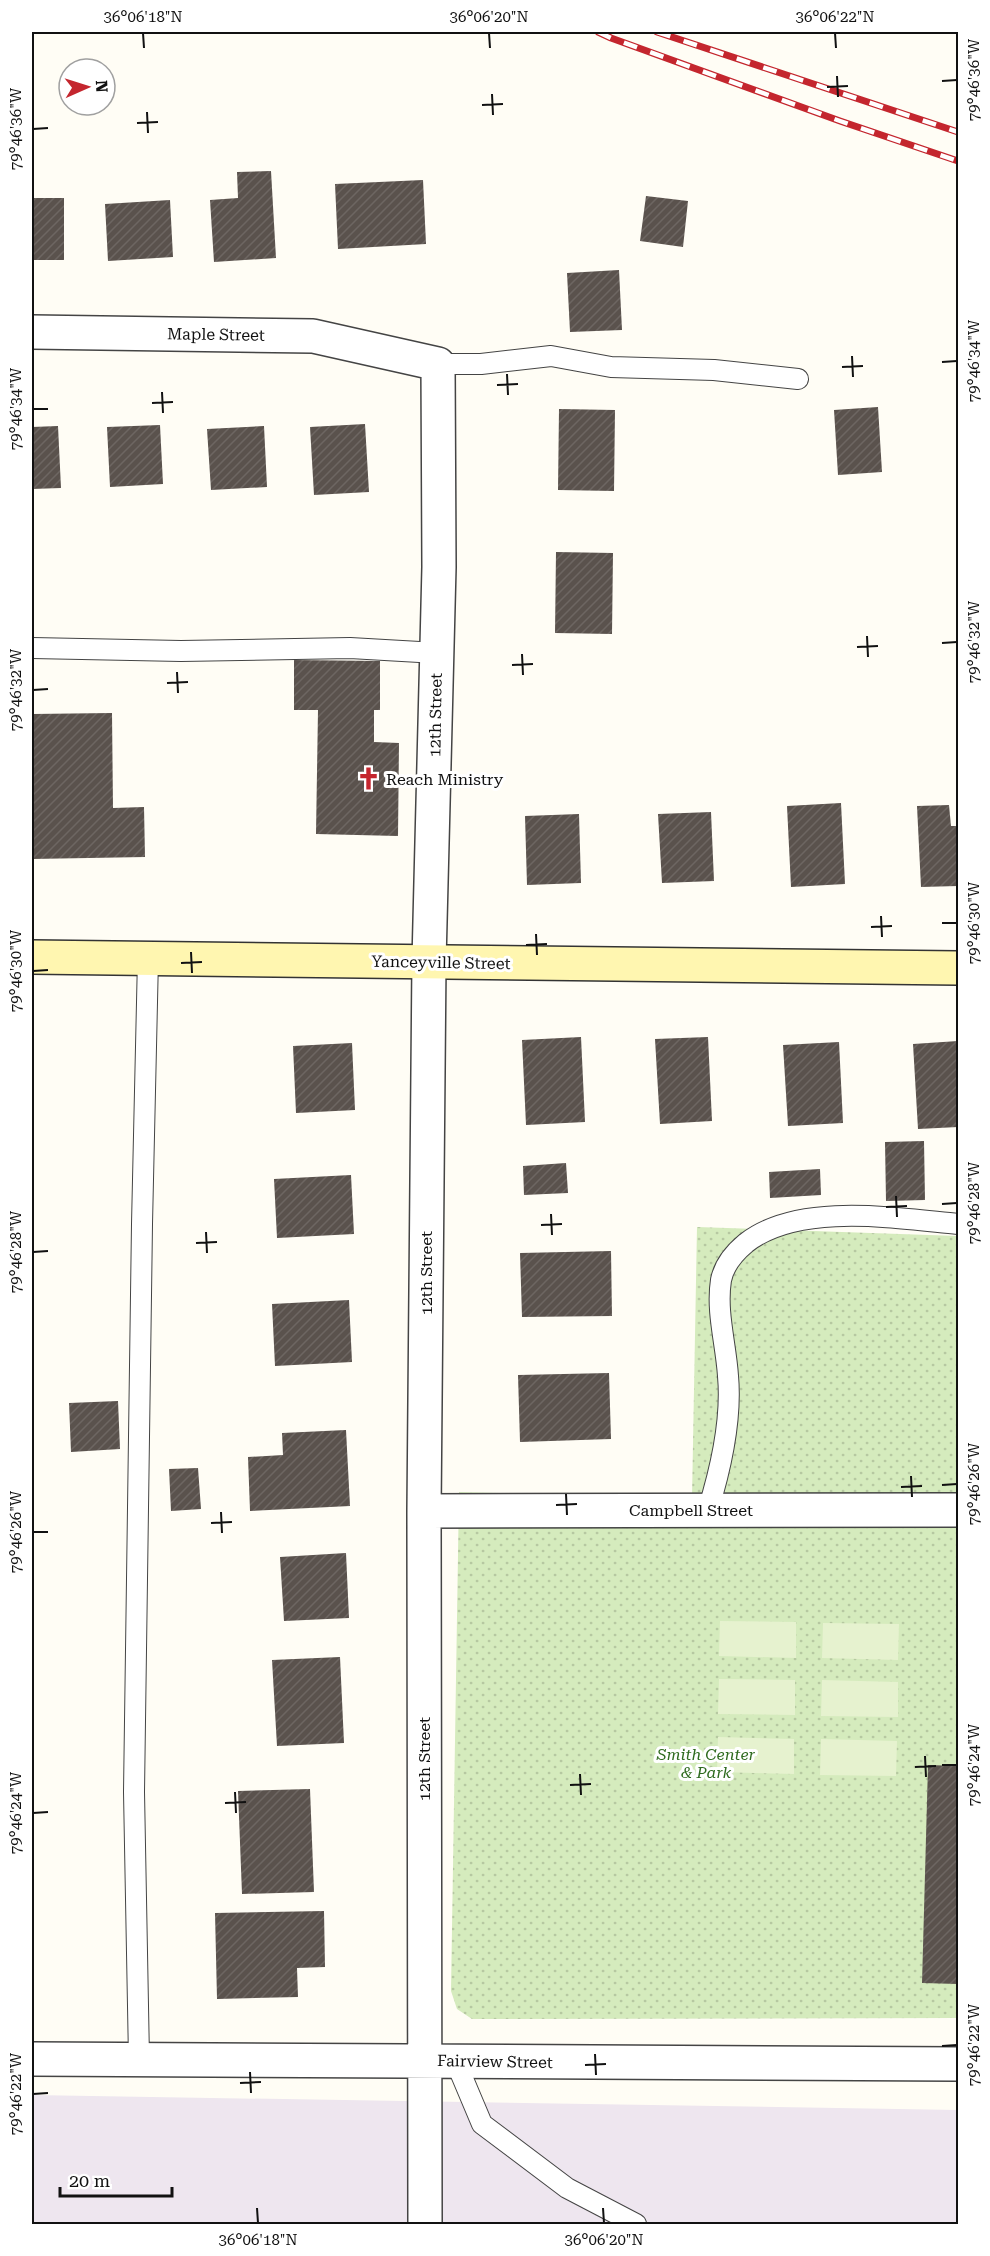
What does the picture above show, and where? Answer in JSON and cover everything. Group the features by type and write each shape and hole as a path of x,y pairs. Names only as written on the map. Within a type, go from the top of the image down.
{"main road":[{"name":"Yanceyville Street","path":"32,957 958,968"}],"street":[{"name":"Maple Street","path":"32,332 313,336 438,364"},
{"name":"12th Street","path":"425,2224 440,2060 424,1511 429,961 439,567 438,364"},
{"name":"Campbell Street","path":"424,1511 958,1510"},
{"name":"Fairview Street","path":"32,2059 958,2064"}],"lane":[{"path":"438,364 481,364 551,356 611,367 714,370 798,379"},
{"path":"32,648 181,651 350,648 436,653"},
{"path":"139,2059 134,1792 148,958"},
{"path":"708,1510 720,1471 726,1426 729,1378 720,1311 722,1279 733,1254 756,1235 780,1224 808,1218 893,1217 958,1224"},
{"path":"440,2060 482,2124 567,2188 636,2224"}],"shaded area":[{"path":"32,2095 958,2110 958,2224 32,2224"}],"green space":[{"name":"Smith Center & Park","path":"697,1227 958,1236 958,2018 472,2019 457,2009 451,1991 459,1492 692,1498"},
{"path":"720,1621 796,1622 796,1658 719,1656"},
{"path":"823,1623 899,1624 898,1660 822,1658"},
{"path":"719,1679 795,1680 795,1715 718,1714"},
{"path":"822,1680 898,1682 898,1717 821,1716"},
{"path":"718,1737 794,1739 794,1774 717,1772"},
{"path":"821,1739 897,1741 896,1776 820,1775"}],"building":[{"path":"271,171 276,258 214,262 210,200 238,198 237,172"},
{"path":"423,180 426,244 338,249 335,184"},
{"path":"646,196 688,201 683,247 640,241"},
{"path":"32,198 64,198 64,260 32,260"},
{"path":"170,200 173,257 108,261 105,204"},
{"path":"619,270 622,330 570,332 567,273"},
{"path":"878,407 882,472 838,475 834,410"},
{"path":"559,409 615,410 614,491 558,490"},
{"path":"365,424 369,492 314,495 310,427"},
{"path":"160,425 163,484 110,487 107,427"},
{"path":"58,426 61,488 32,489 32,427"},
{"path":"264,426 267,487 211,490 207,429"},
{"path":"556,552 613,553 612,634 555,633"},
{"path":"294,660 380,661 380,710 374,710 374,742 399,743 398,836 316,834 318,710 294,710"},
{"path":"112,713 113,808 144,807 145,857 32,859 32,714"},
{"path":"841,803 845,884 791,887 787,806"},
{"path":"949,805 951,826 958,826 958,886 921,887 917,806"},
{"path":"711,812 714,881 662,883 658,814"},
{"path":"579,814 581,883 527,885 525,816"},
{"path":"581,1037 585,1122 526,1125 522,1040"},
{"path":"708,1037 712,1121 660,1124 655,1039"},
{"path":"958,1041 958,1127 918,1129 913,1044"},
{"path":"839,1042 843,1123 788,1126 783,1045"},
{"path":"352,1043 355,1110 296,1113 293,1046"},
{"path":"924,1141 925,1200 886,1201 885,1142"},
{"path":"566,1163 568,1193 524,1195 523,1166"},
{"path":"820,1169 821,1195 770,1198 769,1172"},
{"path":"351,1175 354,1234 277,1238 274,1179"},
{"path":"611,1251 612,1316 522,1317 520,1253"},
{"path":"349,1300 352,1362 275,1366 272,1304"},
{"path":"609,1373 611,1439 520,1442 518,1375"},
{"path":"118,1401 120,1449 71,1452 69,1403"},
{"path":"346,1430 350,1506 250,1511 248,1457 283,1455 282,1433"},
{"path":"198,1468 201,1509 171,1511 169,1469"},
{"path":"346,1553 349,1618 284,1621 280,1557"},
{"path":"340,1657 344,1743 277,1746 272,1660"},
{"path":"928,1765 958,1766 958,1984 922,1983"},
{"path":"310,1789 314,1892 242,1894 238,1791"},
{"path":"324,1911 325,1967 297,1968 298,1997 217,1999 215,1913"}],"railway":[{"path":"598,32 840,121 958,161"},
{"path":"657,32 958,132"}],"place":[{"name":"Reach Ministry","path":"368,779"}]}
